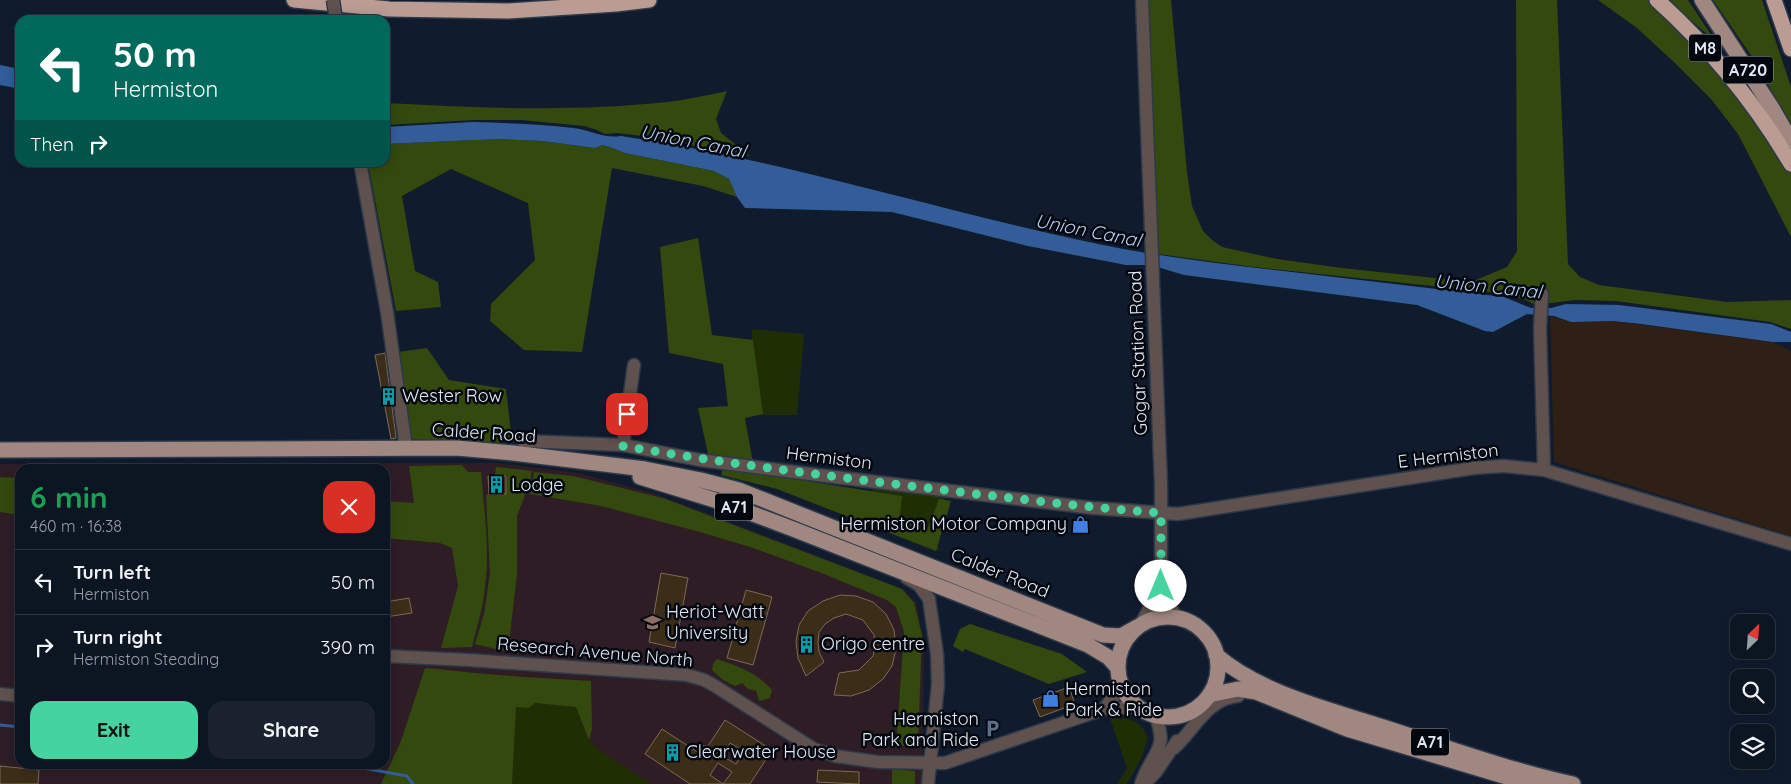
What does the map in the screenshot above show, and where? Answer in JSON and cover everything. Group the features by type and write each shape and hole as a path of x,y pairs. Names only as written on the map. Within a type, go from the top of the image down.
{"highway":[{"path":"294,0 390,9 508,11 649,0"},
{"name":"M8","path":"1657,0 1700,42 1749,101 1791,164"},
{"path":"1774,0 1791,49"}],"main road":[{"name":"A720","path":"1702,0 1772,108 1791,141"},
{"name":"Calder Road","path":"0,450 406,448 487,451 645,469 702,480 739,490 1103,635 1121,636 1139,626"},
{"name":"Calder Road","path":"590,463 724,504 875,560 1088,645 1108,657 1118,668"},
{"path":"1158,618 1186,620 1202,630 1213,646 1218,669 1215,682 1206,699 1192,710 1180,715 1155,715 1139,707 1129,698 1122,686 1118,668 1123,646 1139,626 1158,618"},
{"name":"A71","path":"1216,655 1234,670 1290,695 1426,741 1573,784"},
{"name":"A71","path":"1206,699 1238,689 1256,692 1347,728 1532,784"}],"street":[{"path":"333,0 335,15"},
{"name":"Gogar Station Road","path":"1142,0 1154,290 1161,513 1161,586 1177,618"},
{"path":"361,167 387,312 406,448"},
{"path":"1542,294 1540,327 1544,470"},
{"path":"623,446 634,365"},
{"name":"Hermiston","path":"523,441 623,446 700,460 808,474 1093,508 1161,513"},
{"name":"E Hermiston","path":"1161,513 1178,514 1474,468 1504,466 1544,470 1791,544"},
{"path":"875,560 919,585 929,599 937,654 938,684 928,784"},
{"name":"Gogar Station Road","path":"1139,626 1161,586"},
{"name":"Research Avenue North","path":"390,656 687,675 716,686 802,743 822,753 861,760 930,764 945,763 1104,709 1139,707"},
{"path":"1104,709 1122,686"},
{"path":"0,694 15,696"},
{"path":"1142,784 1156,772 1174,748 1188,735 1215,703 1224,699 1242,696 1273,705 1290,707"},
{"path":"1174,748 1182,730 1206,699"},
{"path":"1142,784 1144,771 1160,744 1160,731 1155,715"}],"shaded area":[{"path":"1550,316 1571,322 1613,321 1773,342 1791,351 1791,536 1554,462"},
{"name":"Heriot-Watt University","path":"495,463 579,473 656,494 903,589 916,602 924,641 922,784 0,784 0,464"}],"green space":[{"path":"1147,0 1171,0 1187,172 1192,206 1203,231 1212,240 1222,247 1277,259 1471,282 1507,267 1517,251 1516,0 1557,0 1568,264 1580,277 1599,285 1727,302 1791,300 1791,329 1770,322 1616,301 1575,300 1535,305 1526,300 1499,293 1254,267 1158,254"},
{"path":"1598,0 1657,0 1677,18 1791,164 1791,237 1738,134 1711,99 1637,28"},
{"path":"1668,0 1688,0 1710,33 1708,35"},
{"path":"1713,0 1762,0 1791,87 1791,126 1757,64"},
{"path":"727,91 716,119 721,133 750,156 642,136 618,133 605,134 584,126 521,120 474,120 390,125 390,103 491,108 562,108 632,105 690,99"},
{"path":"499,139 542,141 595,148 602,145 625,153 714,171 729,179 737,197 703,186 612,168 582,352 524,350 490,321 491,304 535,260 528,203 451,169 402,196 415,271 438,282 441,307 396,311 369,167 390,167 390,144"},
{"path":"698,238 712,335 753,340 763,414 745,418 753,463 708,454 698,408 728,406 723,364 669,353 660,247"},
{"path":"752,329 804,334 797,415 751,415"},
{"path":"427,348 449,380 506,389 511,433 516,442 488,443 409,439 398,352"},
{"path":"462,465 468,472 481,472 487,544 486,573 481,610 472,647 441,648 458,586 452,548 440,543 390,538 390,501 414,503 409,466"},
{"path":"496,467 532,471 530,482 517,516 517,574 508,652 475,644 484,614 490,573 486,496 488,494 506,494 507,475 495,476"},
{"path":"723,468 902,496 900,516 928,528 939,499 951,501 936,551 777,489 721,475"},
{"path":"534,472 573,476 663,498 902,589 914,603 922,635 918,743 914,746 896,746 904,632 896,607 887,600 819,572 750,547 700,532 601,506 530,494"},
{"path":"0,477 15,478 15,514 0,512"},
{"path":"873,488 946,497 937,523 939,551 863,520"},
{"path":"970,624 1062,654 1087,672 1049,684 965,649 963,652 953,646 960,629"},
{"path":"717,659 739,667 760,679 772,690 770,698 759,701 756,691 748,689 742,683 735,686 723,680 712,670 713,664"},
{"path":"425,668 591,681 592,729 589,740 576,707 535,703 529,708 516,707 512,784 381,784 388,769 390,769 390,765 401,741"},
{"path":"535,703 576,707 589,740 602,752 651,784 512,784 516,707"},
{"path":"1110,718 1129,719 1138,723 1148,738 1141,759 1127,784 1117,784 1127,768"},
{"path":"892,769 915,771 915,784 892,784"}],"water":[{"path":"0,65 15,68 15,88 0,85"},
{"path":"473,122 580,129 603,135 621,136 738,157 1026,228 1135,251 1213,263 1504,297 1531,308 1551,308 1566,304 1619,305 1771,324 1791,332 1791,342 1773,342 1613,321 1571,322 1554,316 1527,314 1493,332 1485,331 1417,305 1184,275 1151,265 1126,265 1028,246 892,212 745,208 737,197 729,179 714,171 625,153 602,145 595,148 542,141 499,139 390,144 390,127"}],"building":[{"name":"Wester Row","path":"385,353 396,438 391,439 375,355"},
{"name":"Lodge","path":"488,476 506,476 506,494 489,494"},
{"path":"661,573 688,578 675,648 649,642"},
{"path":"746,590 772,597 753,665 727,658"},
{"name":"Origo centre","path":"840,595 856,596 873,602 886,614 894,630 896,649 892,666 883,679 869,690 851,696 834,695 839,673 859,670 873,656 875,646 874,635 863,620 846,614 834,618 825,624 819,632 818,642 819,652 824,662 806,676 798,658 796,642 799,625 808,611 823,601"},
{"path":"409,598 412,613 390,616 390,601"},
{"path":"1069,687 1075,704 1040,717 1033,700"},
{"name":"Clearwater House","path":"725,720 772,750 750,784 723,784 690,784 645,754 662,729 699,753 703,746 708,746","holes":["730,743 744,751 736,764 722,756","718,763 732,772 723,784 710,775"]},
{"path":"0,766 39,770 38,784 0,784"},
{"path":"818,770 859,772 859,784 817,782"}],"waterway":[{"path":"0,725 15,726"},
{"path":"368,769 407,776 413,784"}],"place":[{"name":"Wester Row","path":"388,396"},
{"name":"Lodge","path":"497,485"},
{"name":"Hermiston Motor Company","path":"1081,524"},
{"name":"Heriot-Watt University","path":"652,622"},
{"name":"Origo centre","path":"807,644"},
{"name":"Hermiston Park & Ride","path":"1051,699"},
{"name":"Hermiston Park and Ride","path":"993,729"},
{"name":"Clearwater House","path":"672,752"}],"route":[{"path":"627,414 623,446 700,460 954,492 1093,508 1161,513 1161,586"}],"water label":[{"name":"Union Canal","path":"693,141"},
{"name":"Union Canal","path":"1088,230"},
{"name":"Union Canal","path":"1488,286"}]}
